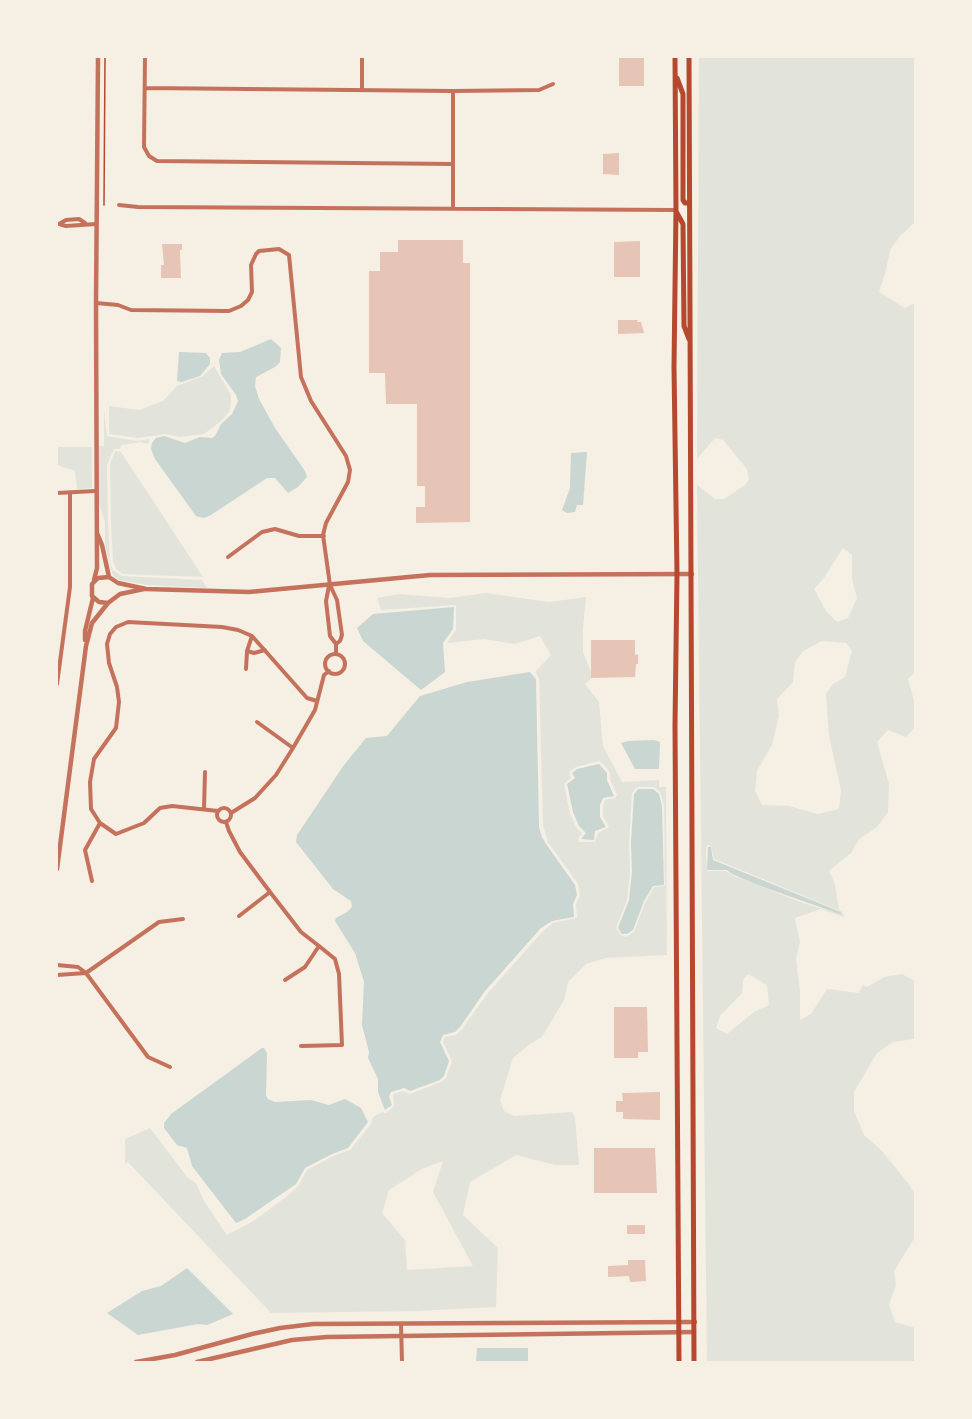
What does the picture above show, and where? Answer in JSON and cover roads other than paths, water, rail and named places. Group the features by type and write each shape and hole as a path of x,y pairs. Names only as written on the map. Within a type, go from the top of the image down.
{"main road":[{"path":"675,57 674,367 677,574 675,725 679,1362"},
{"path":"689,57 694,1362"},
{"path":"675,74 683,94 683,200 688,203"},
{"path":"676,210 683,224 684,326 691,347"}],"street":[{"path":"86,646 85,631 93,598 91,588 97,568 95,491 98,57"},
{"path":"145,57 144,147 149,156 157,161 452,164"},
{"path":"362,57 362,90"},
{"path":"145,88 453,92 539,90 552,84"},
{"path":"453,92 453,209"},
{"path":"119,205 676,210"},
{"path":"58,224 66,220 79,219 85,224 96,224"},
{"path":"96,303 118,304 131,310 229,311 241,306 252,292 251,265 255,254 259,251 279,249 289,255 301,377 311,401 346,456 350,470 345,487 326,523 324,536 330,585 337,600 342,635 336,644"},
{"path":"57,493 95,491"},
{"path":"57,684 70,587 70,493"},
{"path":"228,556 262,532 275,529 299,536 324,536"},
{"path":"97,533 109,578"},
{"path":"94,580 101,577 109,578 118,583 146,589 249,592 430,575 692,574"},
{"path":"330,585 326,601 330,636 336,644 336,653"},
{"path":"57,868 86,646 92,623 108,603 120,594 146,589"},
{"path":"93,598 99,602 108,603"},
{"path":"231,813 224,808 218,812 172,806 160,808 144,823 116,834 100,823 91,809 90,782 94,759 116,728 118,716 117,687 109,663 107,644 110,634 116,627 128,622 222,627 238,630 252,636 307,698 317,701"},
{"path":"246,669 247,651 252,636"},
{"path":"247,651 254,653 265,650"},
{"path":"336,653 342,656 345,665 341,671 334,673 329,671 325,664 328,656 336,653"},
{"path":"226,822 230,819 231,813 255,798 276,775 315,710 324,675 329,671"},
{"path":"257,722 293,748"},
{"path":"204,809 205,772"},
{"path":"218,812 219,820 226,822"},
{"path":"226,822 240,852 301,932 335,959 339,974 342,1045 301,1047"},
{"path":"92,881 85,850 100,823"},
{"path":"239,916 270,892"},
{"path":"57,975 86,974 159,922 183,919"},
{"path":"285,980 305,967 319,946"},
{"path":"57,965 78,967 86,974 148,1057 170,1067"},
{"path":"136,1362 175,1355 280,1328 313,1324 694,1322"},
{"path":"402,1324 402,1362"},
{"path":"194,1349 197,1362 292,1340 327,1336 694,1332"}]}
